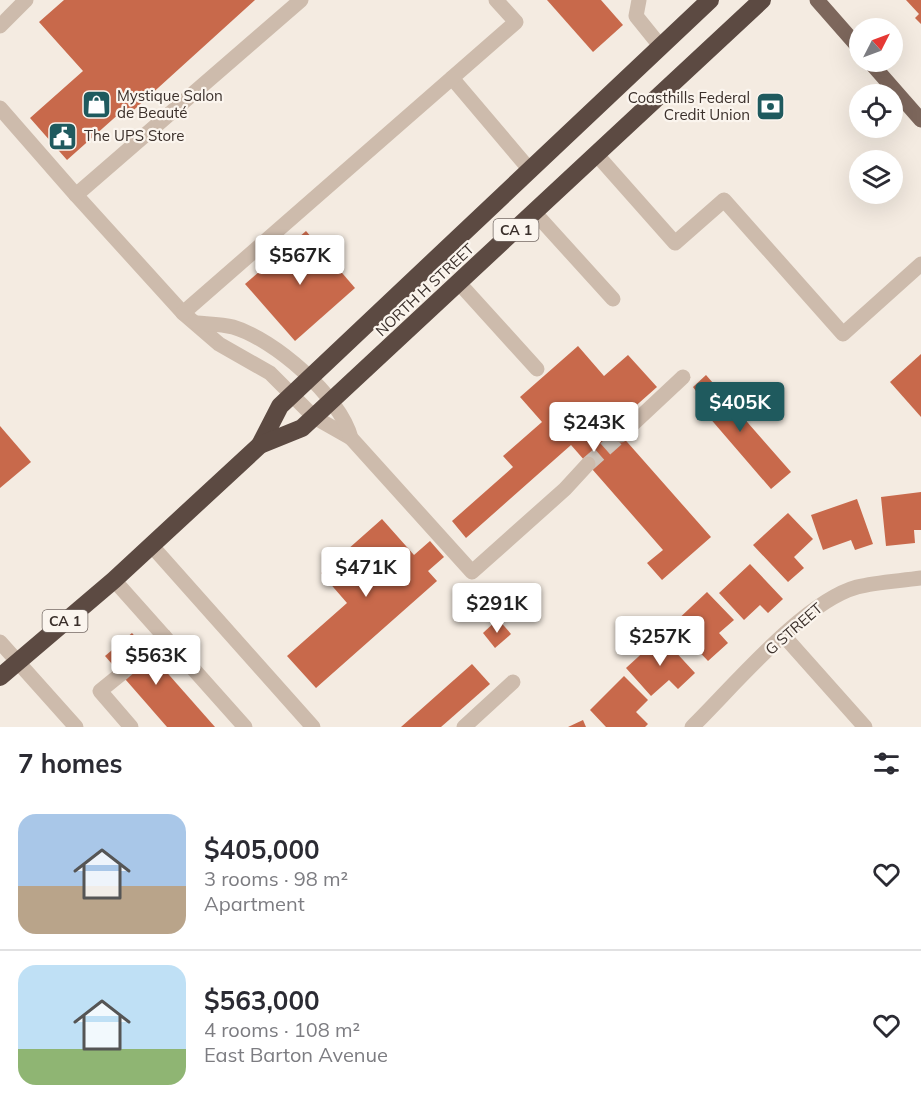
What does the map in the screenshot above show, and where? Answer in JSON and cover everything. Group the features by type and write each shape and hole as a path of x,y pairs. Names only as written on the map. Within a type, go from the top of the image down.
{"highway":[{"name":"NORTH H STREET","path":"0,676 114,580 260,445 280,406 292,394 711,0"},
{"name":"NORTH H STREET","path":"260,445 302,428 762,0"}],"main road":[{"path":"817,0 849,36"},
{"path":"879,72 921,120"}],"street":[{"path":"0,26 26,0"},
{"path":"76,195 301,0"},
{"path":"183,314 516,22 496,0"},
{"path":"639,0 636,16 661,47"},
{"path":"452,78 530,170"},
{"path":"0,108 183,314 219,344 270,373 314,417 351,438 472,572 565,489 588,464"},
{"path":"597,155 675,243 724,200 843,334 921,264"},
{"path":"535,213 613,299"},
{"path":"459,283 537,369"},
{"path":"196,323 233,327 270,345 309,378 331,401 347,424 351,438"},
{"path":"621,435 683,377"},
{"path":"152,545 313,727"},
{"name":"G STREET","path":"692,727 784,636 827,600 856,587 921,578"},
{"path":"114,580 245,727"},
{"path":"148,651 164,636"},
{"path":"784,636 865,727"},
{"path":"0,642 76,727"},
{"path":"121,674 100,691 131,727"},
{"path":"464,727 513,682"}],"building":[{"path":"64,0 255,0 126,117 121,112 67,160 30,118 83,71 39,22"},
{"path":"547,0 601,0 623,25 593,52"},
{"path":"906,0 921,0 921,24 915,18 919,14"},
{"path":"306,231 355,288 295,341 245,284"},
{"path":"578,346 604,376 628,355 657,387 613,426 711,537 662,580 647,563 663,550 571,445 466,538 452,521 513,467 503,456 542,422 520,397"},
{"path":"921,354 921,417 890,382"},
{"path":"706,375 791,472 771,489 696,402 701,398 693,387"},
{"path":"0,426 31,462 0,488"},
{"path":"921,492 921,530 914,530 915,543 886,546 881,497"},
{"path":"857,499 873,544 855,550 851,540 823,550 811,515"},
{"path":"788,513 813,539 794,557 804,568 788,582 753,545"},
{"path":"382,519 414,555 430,541 444,557 428,571 437,581 316,688 287,656 347,603 321,573"},
{"path":"750,564 783,599 768,613 760,605 744,620 719,593"},
{"path":"707,592 734,620 719,633 728,643 708,661 673,624"},
{"path":"498,619 511,634 495,648 483,633"},
{"path":"132,633 215,727 167,727 105,656"},
{"path":"661,636 695,673 678,689 669,680 651,696 626,668"},
{"path":"472,664 490,684 441,727 401,727"},
{"path":"624,676 648,700 636,712 648,724 645,727 606,727 590,710"},
{"path":"583,720 586,727 568,727"}],"tunnel":[{"path":"588,464 621,435"},
{"path":"121,674 148,651"}],"place":[{"name":"Mystique Salon de Beauté","path":"96,105"},
{"name":"Coasthills Federal Credit Union","path":"771,107"},
{"name":"The UPS Store","path":"63,136"}]}
